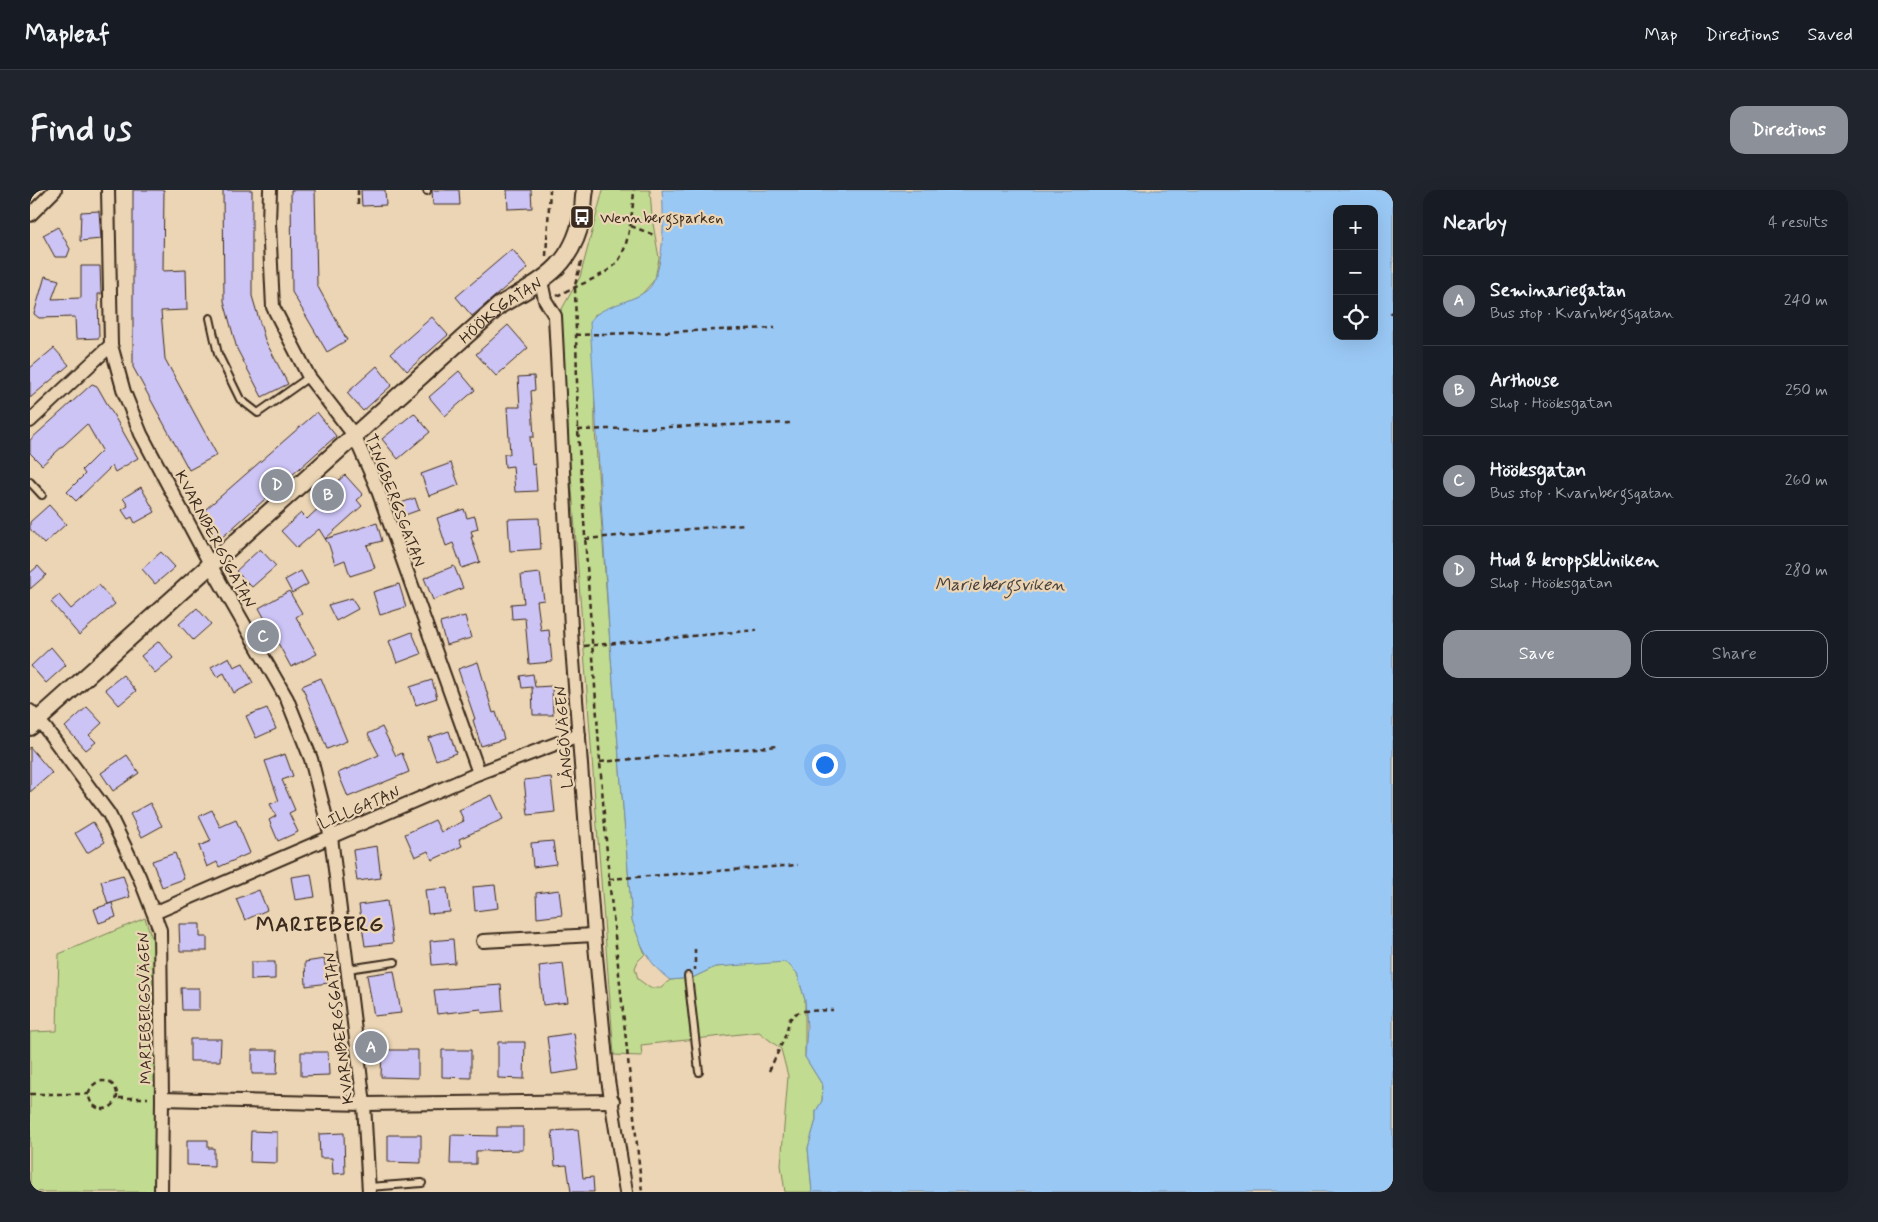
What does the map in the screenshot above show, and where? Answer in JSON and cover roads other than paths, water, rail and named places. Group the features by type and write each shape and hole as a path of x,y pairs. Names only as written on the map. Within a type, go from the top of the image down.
{"street":[{"path":"30,216 55,190"},
{"name":"KVARNBERGSGATAN","path":"108,190 111,345 124,392 141,434 286,699 310,759 331,837 364,1104 369,1189"},
{"name":"TINGBERGSGATAN","path":"270,190 269,223 273,307 309,377 354,435 376,485 479,773"},
{"name":"HÖÖKSGATAN","path":"33,719 500,305 541,281 560,266 573,246 582,217 583,192"},
{"name":"LÅNGÖVÄGEN","path":"541,281 545,300 555,316 572,647 594,935 608,1080 613,1101 626,1192"},
{"path":"30,421 111,345"},
{"name":"MARIEBERGSVÄGEN","path":"33,719 109,814 160,930 161,1192"},
{"name":"LILLGATAN","path":"154,913 479,773 579,735"},
{"path":"483,941 594,935"},
{"path":"162,1099 364,1104 613,1101"}],"lane":[{"path":"210,318 218,354 240,399 258,413 309,377"},
{"path":"30,482 42,495"},
{"path":"348,969 395,962"},
{"path":"688,976 699,1072"},
{"path":"369,1189 422,1183"}],"water":[{"name":"Mariebergsviken","path":"662,190 1393,190 1393,1192 812,1192 808,1148 816,1120 816,1111 822,1101 823,1086 805,1057 807,1027 805,1000 797,973 786,962 715,967 692,978 670,980 651,961 638,937 632,920 610,644 590,323 600,312 645,292 651,286 659,266 663,225"}],"place":[{"name":"Wennbergsparken","path":"582,217"},
{"name":"Hud & kroppskliniken","path":"277,485"},
{"name":"Arthouse","path":"328,495"},
{"name":"Hööksgatan","path":"263,636"},
{"name":"Seminariegatan","path":"371,1047"}],"district":[{"name":"MARIEBERG","path":"320,924"}]}
